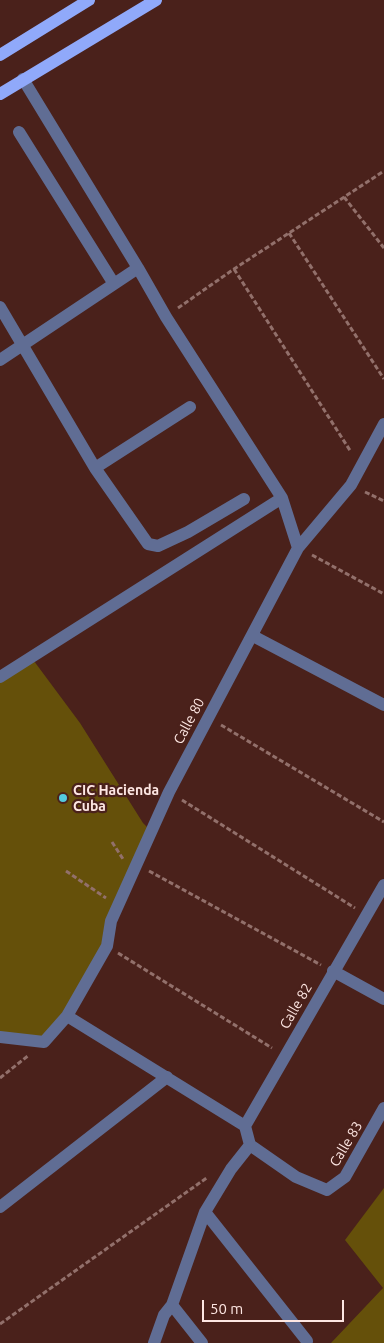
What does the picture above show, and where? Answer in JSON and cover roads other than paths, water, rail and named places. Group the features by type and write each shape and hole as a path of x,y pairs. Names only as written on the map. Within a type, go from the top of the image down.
{"main road":[{"path":"0,55 88,0"},
{"path":"0,94 156,0"}],"street":[{"path":"23,79 166,317 282,498 298,548"},
{"path":"19,132 114,284"},
{"path":"0,360 138,268"},
{"path":"0,307 95,468 148,544 158,546 188,532 244,499"},
{"path":"95,468 190,407"},
{"name":"Calle 80","path":"0,1037 44,1042 67,1016 107,946 111,921 117,905 169,792 298,548 350,485 384,424"},
{"path":"0,677 282,498"},
{"path":"253,636 384,705"},
{"name":"Calle 82","path":"245,1126 384,885"},
{"path":"333,971 384,999"},
{"path":"67,1016 245,1126 250,1145 231,1168 205,1212 172,1306 164,1315 154,1343"},
{"path":"0,1207 167,1077"},
{"name":"Calle 83","path":"250,1145 296,1177 327,1190 345,1177 384,1108"},
{"path":"205,1212 307,1341"},
{"path":"172,1306 202,1343"}],"place":[{"name":"CIC Hacienda Cuba","path":"63,798"}]}
